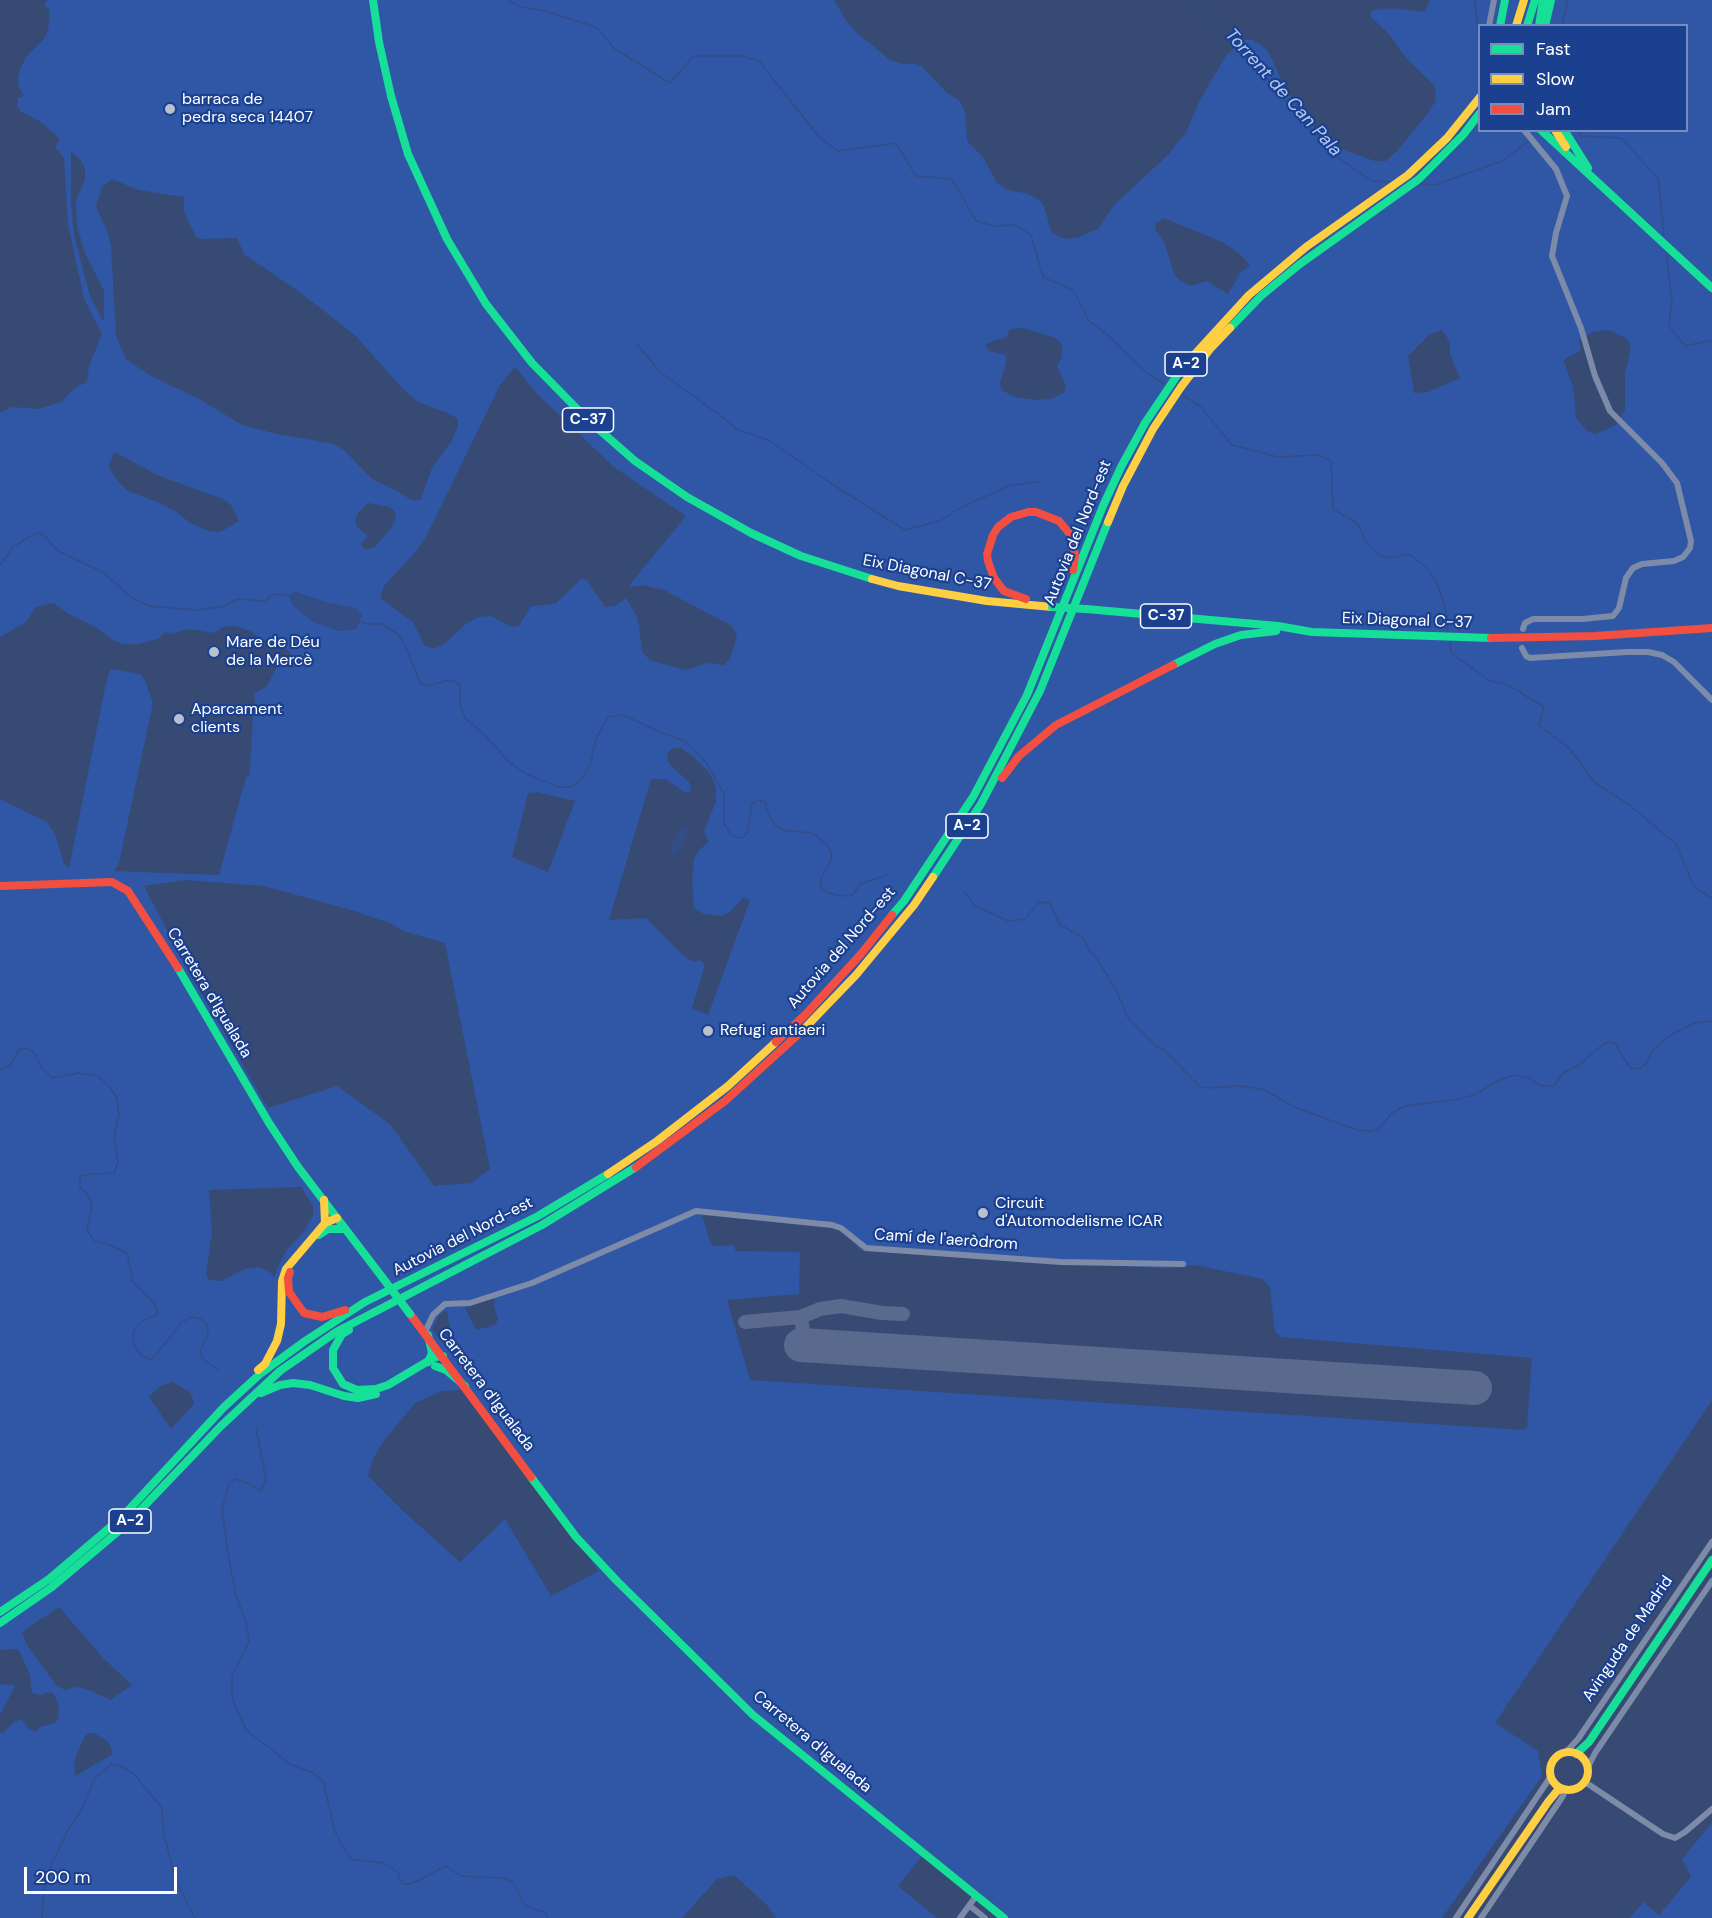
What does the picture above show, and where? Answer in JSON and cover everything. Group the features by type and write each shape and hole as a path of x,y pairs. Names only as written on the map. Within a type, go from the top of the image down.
{"main road":[{"name":"Eix Diagonal C-37","path":"373,0 379,42 391,96 408,154 447,239 486,304 532,363 587,419 635,461 687,497 751,533 801,556 872,579 987,601 1285,627 1312,632 1469,639 1636,634 1672,631 1677,627 1712,625"},
{"path":"1500,24 1505,0"},
{"path":"1517,24 1524,0"},
{"path":"1528,24 1535,0"},
{"path":"1539,24 1543,0"},
{"path":"1545,24 1551,0"},
{"name":"Autovia del Nord-est","path":"0,1612 50,1579 122,1516 224,1407 260,1374 305,1341 365,1302 538,1216 613,1172 695,1113 780,1040 861,954 924,872 986,775 1046,652 1112,485 1141,431 1178,374 1211,334 1248,295 1306,247 1408,175 1447,138 1478,99"},
{"name":"Autovia del Nord-est","path":"0,1623 52,1587 127,1524 196,1451 280,1371 336,1332 542,1225 595,1194 653,1156 725,1101 789,1044 856,975 914,905 981,804 1040,691 1123,486 1153,429 1181,387 1210,349 1261,296 1316,251 1419,179 1463,135 1478,114"},
{"path":"1543,132 1712,288"},
{"path":"1556,132 1564,144 1597,180"},
{"path":"1565,132 1597,180"},
{"path":"1046,652 1047,639 1075,564 1075,548 1070,534 1051,517 1036,512 1019,513 1005,521 993,535 987,554 990,570 1004,591 1049,606"},
{"path":"981,804 1019,756 1056,725 1196,652 1228,639 1252,633 1312,632"},
{"path":"1636,634 1654,637 1712,634"},
{"name":"Carretera d'Igualada","path":"0,886 112,882 128,891 171,956 269,1123 298,1167 443,1356 576,1537 617,1581 753,1715 1004,1918"},
{"path":"324,1200 326,1226"},
{"path":"182,1451 205,1419 265,1364 277,1341 282,1281 286,1269 326,1226 337,1218"},
{"path":"326,1226 344,1229"},
{"path":"297,1256 288,1278 289,1292 292,1300 304,1313 322,1317 365,1302"},
{"path":"403,1298 342,1334 333,1350 333,1368 343,1384 357,1390 376,1389 432,1364 446,1370 465,1386"},
{"path":"426,1334 432,1353 432,1364"},
{"path":"246,1403 267,1390 293,1383 310,1385 344,1396 358,1398 371,1396 427,1368 435,1357 443,1356"},
{"name":"Avinguda de Madrid","path":"1576,1754 1589,1742 1712,1560"},
{"name":"Avinguda de Madrid","path":"1587,1764 1589,1742"},
{"path":"1468,1918 1557,1791 1578,1788 1585,1782 1588,1774 1587,1764 1576,1754 1566,1752 1560,1754 1554,1761 1551,1767 1552,1779 1548,1802"},
{"path":"1552,1779 1564,1789"}],"street":[{"path":"1489,24 1494,0"},
{"path":"1523,629 1525,623 1533,619 1582,619 1613,616 1619,608 1626,578 1633,568 1642,564 1674,561 1683,557 1690,548 1691,541 1677,483 1662,463 1610,411 1595,376 1581,328 1552,256 1567,196 1556,169 1526,132"},
{"path":"1522,648 1526,656 1530,658 1627,652 1662,655 1674,662 1712,700"},
{"name":"Camí de l'aeròdrom","path":"426,1334 433,1315 445,1304 470,1303 531,1283 696,1211 832,1225 841,1228 866,1248 1096,1263 1183,1264"},
{"name":"Avinguda de Madrid","path":"1566,1752 1585,1729 1712,1542"},
{"path":"1587,1764 1712,1581"},
{"path":"1456,1918 1552,1779"},
{"path":"1585,1782 1663,1834 1674,1838 1685,1832 1712,1809"},
{"path":"1481,1918 1563,1796 1564,1789"},
{"path":"960,1918 976,1896"},
{"path":"970,1906 985,1918"}],"shaded area":[{"path":"47,0 834,0 847,22 857,33 890,60 922,67 947,93 959,100 965,112 967,141 983,157 997,183 1008,190 1029,194 1040,201 1052,233 1065,239 1079,237 1098,229 1114,205 1168,155 1186,132 1200,100 1227,54 1246,40 1250,39 1260,44 1268,51 1285,88 1311,124 1328,142 1340,149 1375,161 1386,161 1428,113 1435,102 1436,92 1434,85 1406,58 1389,34 1372,18 1370,15 1373,10 1392,8 1424,12 1430,0 1712,0 1712,1400 1495,1723 1538,1751 1542,1776 1442,1918 1010,1918 926,1851 898,1886 937,1918 776,1918 768,1906 734,1875 717,1879 682,1918 0,1918 0,1731 2,1734 14,1722 22,1719 28,1728 35,1732 40,1727 55,1723 58,1719 59,1705 53,1693 48,1692 41,1695 32,1693 30,1675 18,1649 0,1650 0,799 47,822 55,834 64,864 69,868 110,669 140,674 145,680 153,703 119,863 114,871 219,875 246,777 249,776 253,715 256,708 254,694 267,686 278,665 291,655 288,650 235,626 223,627 213,633 189,629 172,634 165,632 158,639 137,644 123,644 54,603 36,607 26,622 0,637 0,413 12,407 39,409 61,402 75,388 87,382 89,366 102,334 84,299 68,224 64,158 55,147 60,139 41,122 20,111 17,105 18,98 24,96 19,87 18,78 21,67 26,57 44,39 48,31 50,10 44,6","holes":["71,151 82,162 85,169 85,180 76,201 77,226 85,253 104,291 104,319 102,320 90,296 74,235 71,203","112,179 138,190 184,197 184,212 196,237 202,239 237,238 244,254 298,291 355,335 401,387 418,402 458,419 458,426 451,442 432,468 421,499 415,501 410,499 372,479 344,450 334,444 242,425 201,400 149,375 126,359 116,336 111,246 96,206 102,187","1164,218 1224,243 1240,254 1250,265 1240,273 1228,294 1207,281 1191,286 1175,276 1164,242 1155,229 1156,223","1023,328 1059,341 1062,346 1062,357 1057,366 1066,386 1064,393 1050,399 1037,400 1015,397 1001,390 1000,383 1006,355 989,351 985,345 1006,338 1010,329","1442,330 1450,342 1450,354 1460,378 1428,392 1414,393 1408,356 1429,335","1608,330 1627,339 1631,348 1625,373 1625,410 1615,426 1595,434 1587,431 1576,418 1573,387 1564,361 1581,349 1579,340 1593,332","515,367 537,394 614,467 686,516 628,587 642,585 664,590 732,626 737,636 730,659 724,665 707,663 686,670 651,661 642,652 636,615 626,598 615,606 605,607 587,581 582,578 555,604 531,606 519,626 512,627 491,616 478,617 466,624 444,644 434,649 424,645 413,622 380,598 384,586 417,550 427,535 500,385","115,452 157,475 223,499 231,505 239,521 222,531 209,531 192,524 175,511 157,502 128,491 110,470 109,463","368,503 390,507 395,512 396,519 391,528 376,546 366,550 361,545 367,537 366,534 358,528 355,522 358,513","293,591 336,604 362,615 356,629 339,631 313,622 292,604","681,748 709,772 716,786 716,801 704,832 709,842 699,850 694,859 692,880 694,908 704,914 721,916 729,913 743,898 750,900 708,1015 692,1008 704,968 700,960 693,962 683,955 646,918 609,920 651,779 666,779 684,792 689,793 691,788 689,782 668,761 667,755 670,750","536,792 575,801 548,872 512,857 528,793","185,880 264,886 351,910 392,924 403,931 445,943 490,1169 471,1183 434,1186 390,1124 337,1086 268,1108 185,965 144,886","301,1187 313,1206 313,1215 304,1231 287,1250 274,1278 271,1273 259,1267 245,1269 221,1281 209,1280 206,1274 212,1231 209,1190","702,1215 835,1228 862,1251 1156,1268 1195,1265 1263,1279 1270,1288 1275,1332 1281,1337 1532,1358 1527,1428 1524,1430 750,1380 727,1300 799,1294 800,1252 736,1251 733,1245 714,1246 710,1242","495,1297 494,1306 498,1319 495,1325 476,1330 465,1308","444,1311 448,1312 448,1320 461,1359 454,1357 432,1329","172,1382 188,1391 194,1404 171,1429 149,1397 159,1387","461,1390 599,1571 551,1596 505,1519 460,1562 368,1476 373,1459 382,1443 415,1403 442,1391","59,1607 104,1659 132,1685 111,1700 89,1690 76,1687 65,1690 56,1685 27,1645 22,1632","89,1733 94,1733 110,1745 113,1754 75,1776 74,1764 85,1736"]},
{"path":"293,591 328,603 356,608 362,615 356,629 339,631 313,622 292,604 290,599"},
{"path":"686,826 689,828 687,836 678,853 673,856 670,854 672,845 680,830"},
{"path":"0,1684 15,1686 0,1715"},
{"path":"1712,1823 1712,1918 1630,1918 1643,1902 1659,1915 1691,1877 1682,1859"}],"waterway":[{"path":"507,0 521,7 542,10 596,27 615,49 670,83 694,56 742,56 759,61 819,137 838,151 896,143 916,176 952,179 976,221 994,226 1016,225 1031,235 1043,277 1073,290 1089,321 1109,336 1147,373 1165,384"},
{"name":"Torrent de Can Pala","path":"1191,0 1233,36 1277,91 1334,155 1372,181 1390,182"},
{"path":"1475,0 1478,30"},
{"path":"1562,24 1568,0"},
{"path":"1580,132 1581,136 1621,138 1658,178 1664,235"},
{"name":"Torrent de Can Pala","path":"1421,184 1435,185 1502,161 1529,141"},
{"path":"1666,252 1672,300 1669,326 1685,346 1712,340"},
{"path":"637,344 660,372 736,429 768,440 905,530 942,520 956,510 1008,486 1038,482"},
{"path":"1181,394 1200,406 1232,445 1278,457 1319,455 1331,461 1333,509 1358,524 1367,543 1379,555 1389,558 1409,554 1429,570 1439,588 1447,616 1448,633"},
{"path":"0,565 13,547 36,533 43,534 57,550 104,573 131,597 149,606 197,610 225,606 237,599 265,601 276,594 292,596"},
{"path":"358,621 382,624 399,635 420,683 426,686 453,681 460,685 460,706 466,719 484,734 509,762 526,774 559,787 572,787 582,778 590,765 596,738 608,717 622,715 690,745 708,765 724,794 724,823 731,835 737,838 744,837 748,831 752,803 758,800 765,802 769,816 777,827 783,830 810,833 828,846 831,860 821,879 821,887 826,892 839,896 853,895 860,884 887,875"},
{"path":"1450,643 1451,653 1488,680 1510,686 1544,707 1539,725 1570,749 1595,783 1628,804 1676,844 1694,887 1712,898"},
{"path":"964,891 974,905 1008,921 1025,919 1038,903 1051,904 1059,924 1083,938 1089,950 1098,960 1118,994 1128,1018 1157,1047 1163,1049 1199,1086 1206,1088 1241,1086 1262,1089 1297,1108 1357,1130 1378,1129 1392,1113 1405,1106 1474,1095 1501,1079 1515,1075 1529,1078 1541,1086 1554,1086 1563,1073 1581,1064 1608,1042 1615,1043 1628,1065 1633,1069 1640,1068 1646,1064 1652,1051 1669,1036 1695,1023 1712,1021"},
{"path":"0,1069 10,1065 19,1050 28,1048 52,1078 79,1073 98,1076 110,1087 117,1099 119,1113 114,1138 118,1162 114,1173 80,1176 80,1188 87,1193 92,1203 87,1231 95,1241 127,1253 133,1282 155,1304 158,1314 141,1322 135,1328 134,1346 140,1354 150,1360 182,1322 192,1317 201,1319 207,1325 208,1335 200,1351 202,1358 218,1370"},
{"path":"256,1428 266,1479 261,1491 236,1479 229,1484 222,1509 235,1592 247,1626 249,1641 232,1675 232,1698 246,1730 290,1764 313,1773 323,1781 335,1832 350,1859 384,1863 398,1873 402,1884 411,1884 446,1866 460,1876 501,1878 513,1882 525,1906 546,1913 548,1918"},
{"path":"42,1918 45,1878 68,1830 83,1807 94,1779 111,1764 121,1766 134,1774 162,1808 164,1835 175,1878 195,1918"}],"taxiway":[{"path":"801,1317 820,1309 841,1306 903,1314"},
{"path":"745,1322 801,1317 803,1331 809,1345"}],"runway":[{"path":"801,1345 1475,1388"}],"traffic: fast":[{"path":"373,0 379,42 391,96 408,154 447,239 486,304 532,363 587,419 635,461 687,497 751,533 801,556 872,579"},
{"path":"1500,24 1505,0"},
{"path":"1528,24 1535,0"},
{"path":"1539,24 1543,0"},
{"path":"1545,24 1551,0"},
{"path":"1230,328 1261,296 1300,264 1419,179 1463,135 1478,116"},
{"path":"1543,132 1712,288"},
{"path":"1565,132 1588,168"},
{"path":"892,915 904,901 973,797 1027,695 1121,467 1145,423 1178,374 1195,354"},
{"path":"933,877 981,804 1040,691 1108,522"},
{"path":"1052,607 1086,609"},
{"path":"1086,609 1278,626 1312,632 1491,638"},
{"path":"1173,665 1215,644 1241,635 1276,631"},
{"path":"178,968 269,1123 298,1167 382,1277"},
{"path":"0,1623 52,1587 127,1524 221,1426 280,1371 336,1332 542,1225 636,1167"},
{"path":"0,1612 49,1579 122,1517 224,1407 260,1374 305,1341 365,1302 538,1216 608,1174"},
{"path":"319,1235 328,1229 344,1229"},
{"path":"382,1277 410,1314"},
{"path":"349,1330 342,1334 333,1350 333,1368 343,1384 357,1390 376,1389 388,1385 435,1357 443,1356"},
{"path":"428,1335 432,1353 428,1362"},
{"path":"435,1366 446,1370 465,1386"},
{"path":"261,1393 280,1385 293,1383 310,1385 358,1398 376,1394"},
{"path":"531,1477 576,1537 617,1581 753,1715 1004,1918"},
{"path":"1576,1754 1589,1742 1712,1560"}],"traffic: slow":[{"path":"1517,24 1524,0"},
{"path":"1195,354 1249,295 1306,247 1408,175 1447,138 1478,99"},
{"path":"1556,132 1566,147"},
{"path":"1108,522 1123,486 1153,429 1181,387 1210,349 1230,328"},
{"path":"872,579 898,586 987,601 1052,607"},
{"path":"802,1031 856,975 914,905 933,877"},
{"path":"608,1174 657,1141 728,1086 776,1042"},
{"path":"324,1200 325,1223"},
{"path":"258,1370 265,1364 277,1341 281,1324 282,1281 286,1269 325,1223 337,1218"},
{"path":"1569,1752 1576,1753 1582,1758 1587,1764 1588,1771 1587,1778 1582,1784 1576,1789 1569,1790 1562,1789 1556,1784 1551,1778 1550,1771 1551,1764 1556,1758 1562,1753 1569,1752"},
{"path":"1468,1918 1548,1802 1557,1791 1562,1789"}],"traffic: jam":[{"path":"1026,599 1004,591 994,578 988,561 987,554 993,535 998,527 1011,517 1036,512 1059,521 1070,534 1073,542 1075,556 1073,570"},
{"path":"1491,638 1595,636 1712,628"},
{"path":"1002,778 1019,756 1056,725 1173,665"},
{"path":"0,886 112,882 128,891 178,968"},
{"path":"776,1042 806,1014 861,954 892,915"},
{"path":"636,1167 725,1101 802,1031"},
{"path":"290,1272 289,1292 304,1313 322,1317 345,1310"},
{"path":"410,1314 531,1477"}],"place":[{"name":"barraca de pedra seca 14407","path":"170,109"},
{"name":"Mare de Déu de la Mercè","path":"214,652"},
{"name":"Aparcament clients","path":"179,719"},
{"name":"Refugi antiaeri","path":"708,1031"},
{"name":"Circuit d'Automodelisme ICAR","path":"983,1213"}]}
